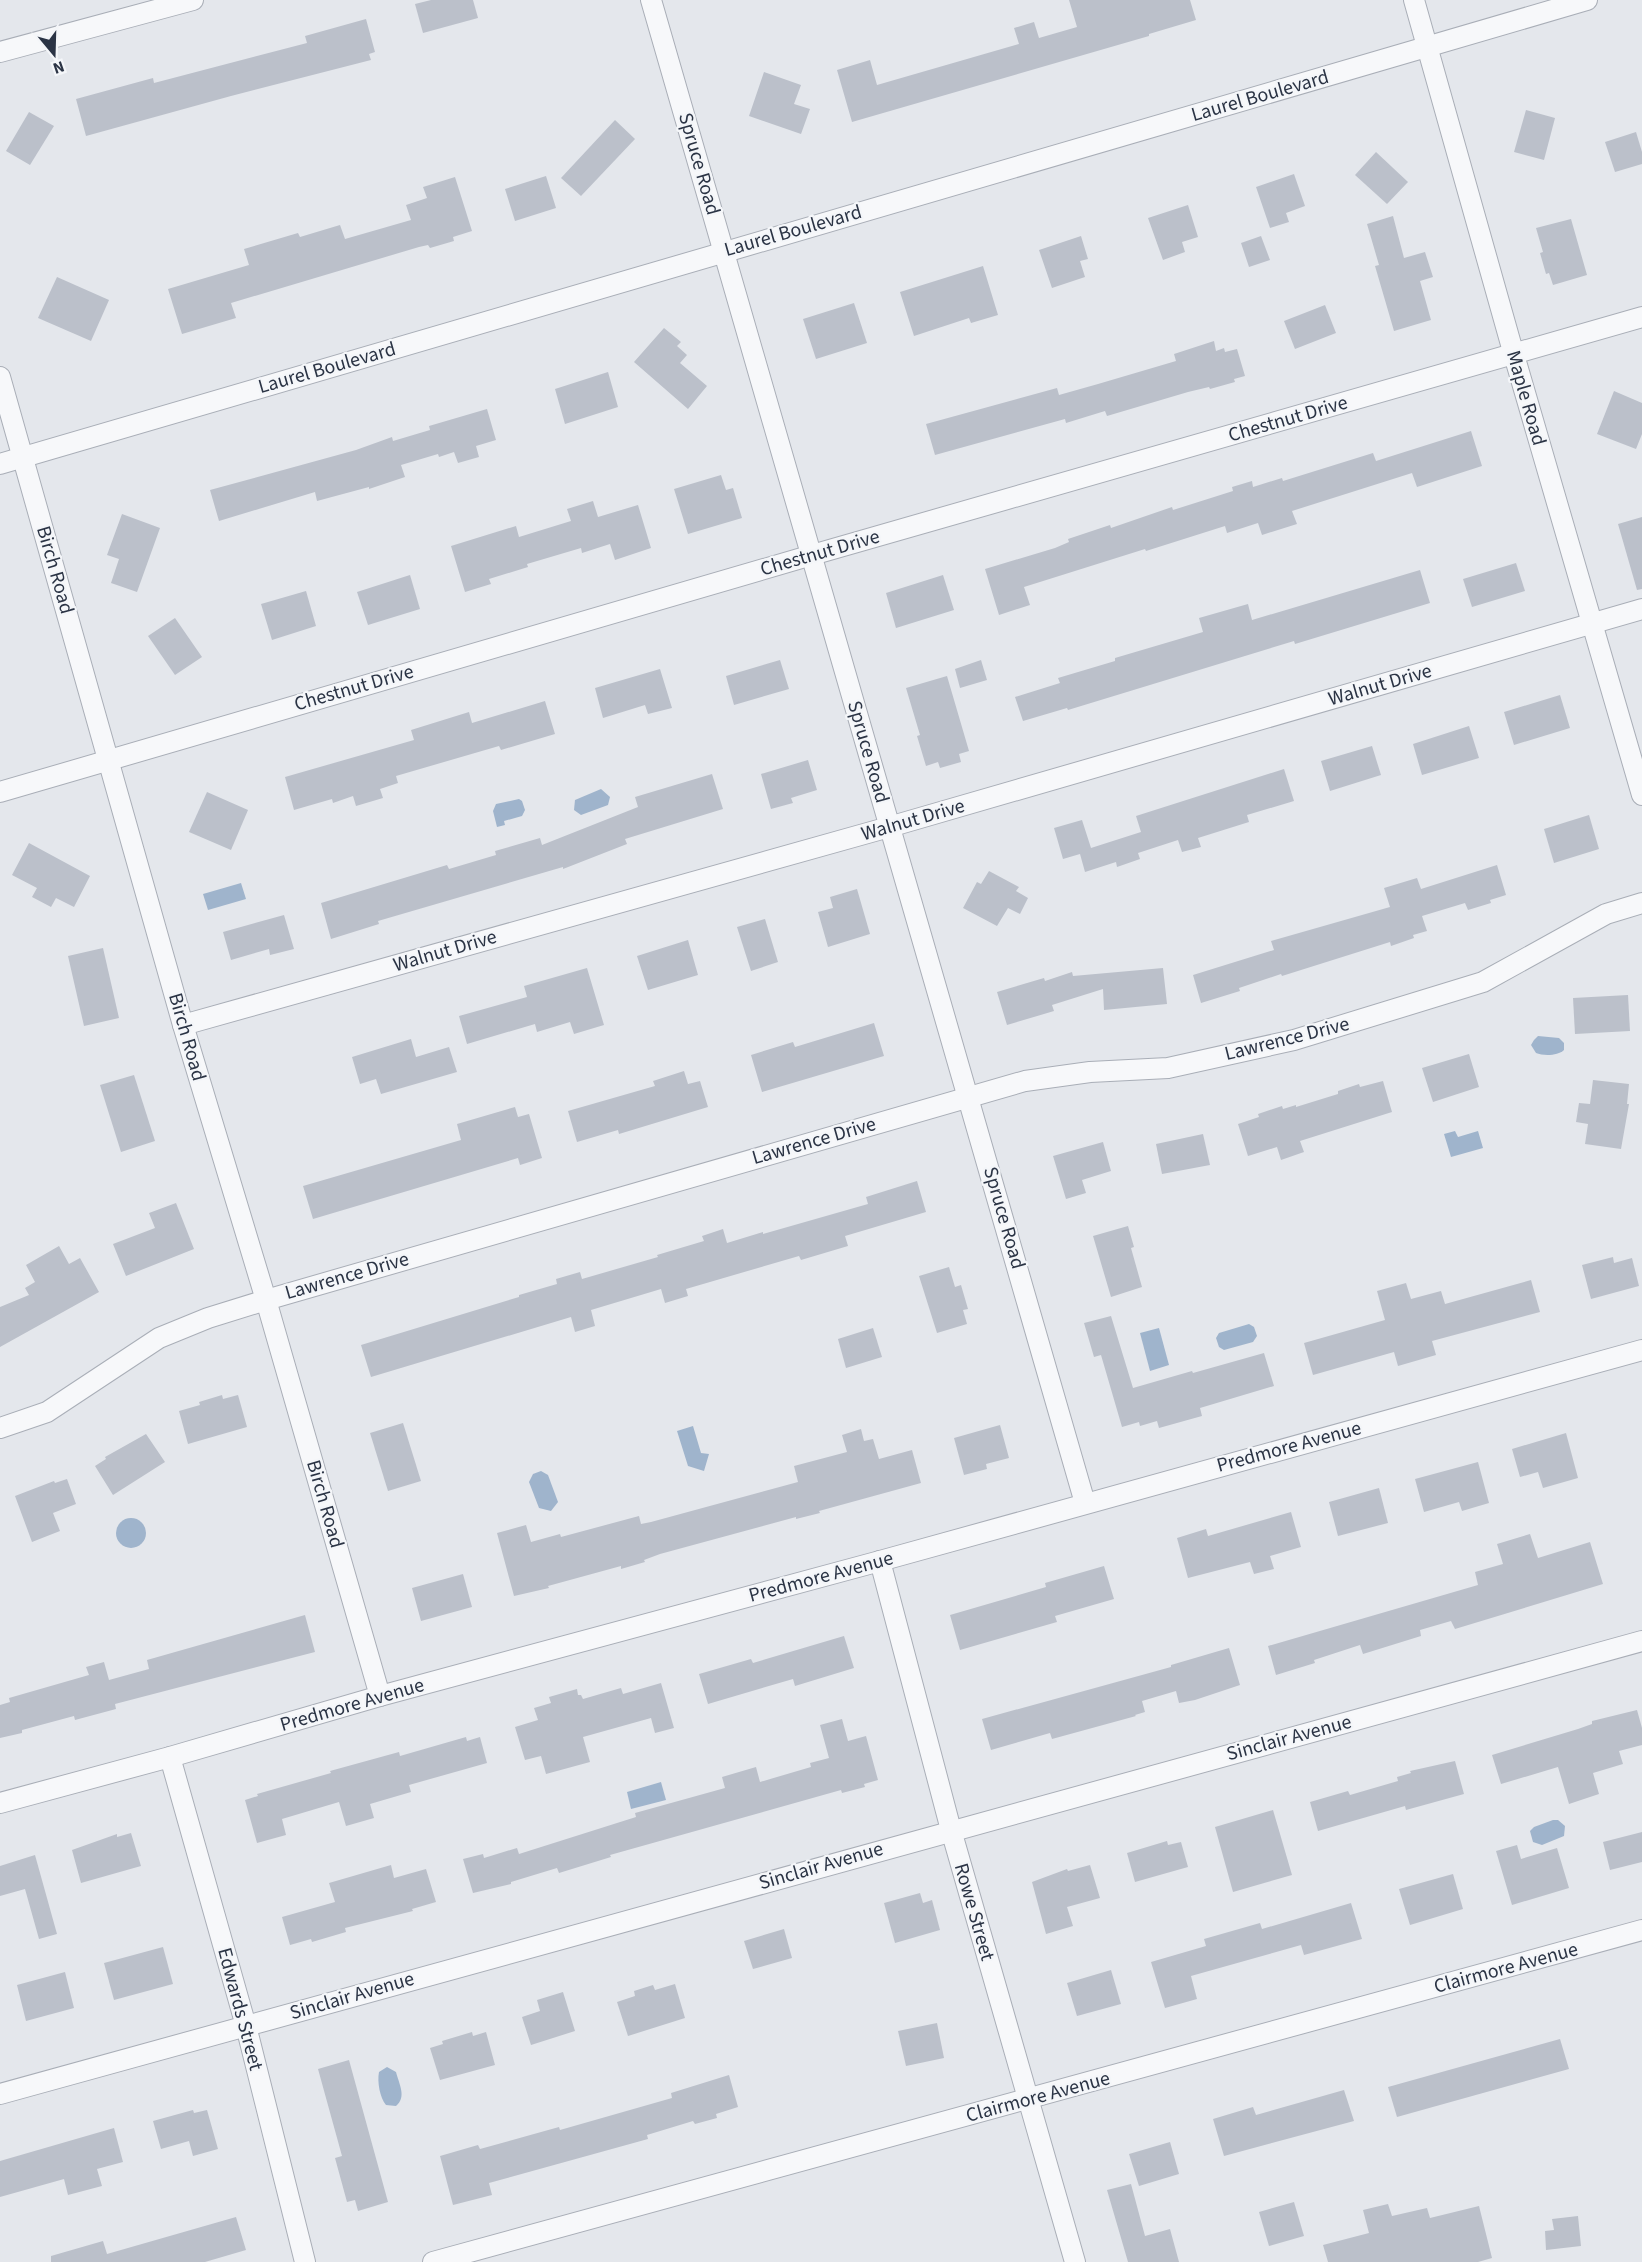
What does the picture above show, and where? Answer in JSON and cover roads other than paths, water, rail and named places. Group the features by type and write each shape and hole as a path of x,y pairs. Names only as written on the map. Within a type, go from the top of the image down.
{"street":[{"path":"0,52 194,0"},
{"name":"Spruce Road","path":"651,0 1085,1503"},
{"name":"Maple Road","path":"1413,0 1642,795"},
{"name":"Laurel Boulevard","path":"0,464 1587,0"},
{"name":"Chestnut Drive","path":"0,792 109,758 1642,317"},
{"name":"Birch Road","path":"0,378 183,1025 266,1299 380,1696"},
{"name":"Walnut Drive","path":"183,1025 889,827 1642,609"},
{"name":"Lawrence Drive","path":"0,1428 47,1412 159,1338 208,1318 266,1299 969,1096 1036,1080 1090,1072 1168,1068 1294,1040 1483,982 1606,914 1642,903"},
{"name":"Predmore Avenue","path":"0,1803 171,1757 380,1696 880,1561 1642,1350"},
{"name":"Rowe Street","path":"880,1561 951,1830 1074,2262"},
{"name":"Sinclair Avenue","path":"0,2094 1642,1641"},
{"name":"Edwards Street","path":"171,1757 246,2026 305,2262"},
{"name":"Clairmore Avenue","path":"433,2262 1642,1930"}],"water":[{"path":"601,789 610,797 608,805 581,815 574,810 575,800"},
{"path":"519,799 525,810 522,816 504,821 505,825 497,827 493,811 496,804"},
{"path":"241,883 246,899 208,910 203,894"},
{"path":"1538,1036 1559,1038 1564,1043 1564,1050 1550,1055 1536,1053 1531,1045"},
{"path":"1455,1131 1458,1137 1478,1131 1483,1148 1451,1157 1444,1134"},
{"path":"1249,1324 1254,1327 1257,1336 1253,1342 1224,1350 1219,1347 1216,1338 1219,1333"},
{"path":"1159,1328 1169,1365 1150,1371 1140,1333"},
{"path":"693,1426 701,1453 709,1454 704,1471 688,1466 677,1431"},
{"path":"541,1471 548,1475 558,1502 551,1511 539,1508 529,1482 533,1474"},
{"path":"131,1518 142,1522 146,1533 142,1544 131,1548 120,1544 116,1533 120,1522"},
{"path":"661,1782 666,1800 631,1809 627,1792"},
{"path":"1558,1820 1565,1826 1564,1836 1542,1845 1533,1842 1530,1831 1534,1827"},
{"path":"387,2067 396,2072 402,2094 396,2106 386,2105 380,2090 379,2072"}]}
